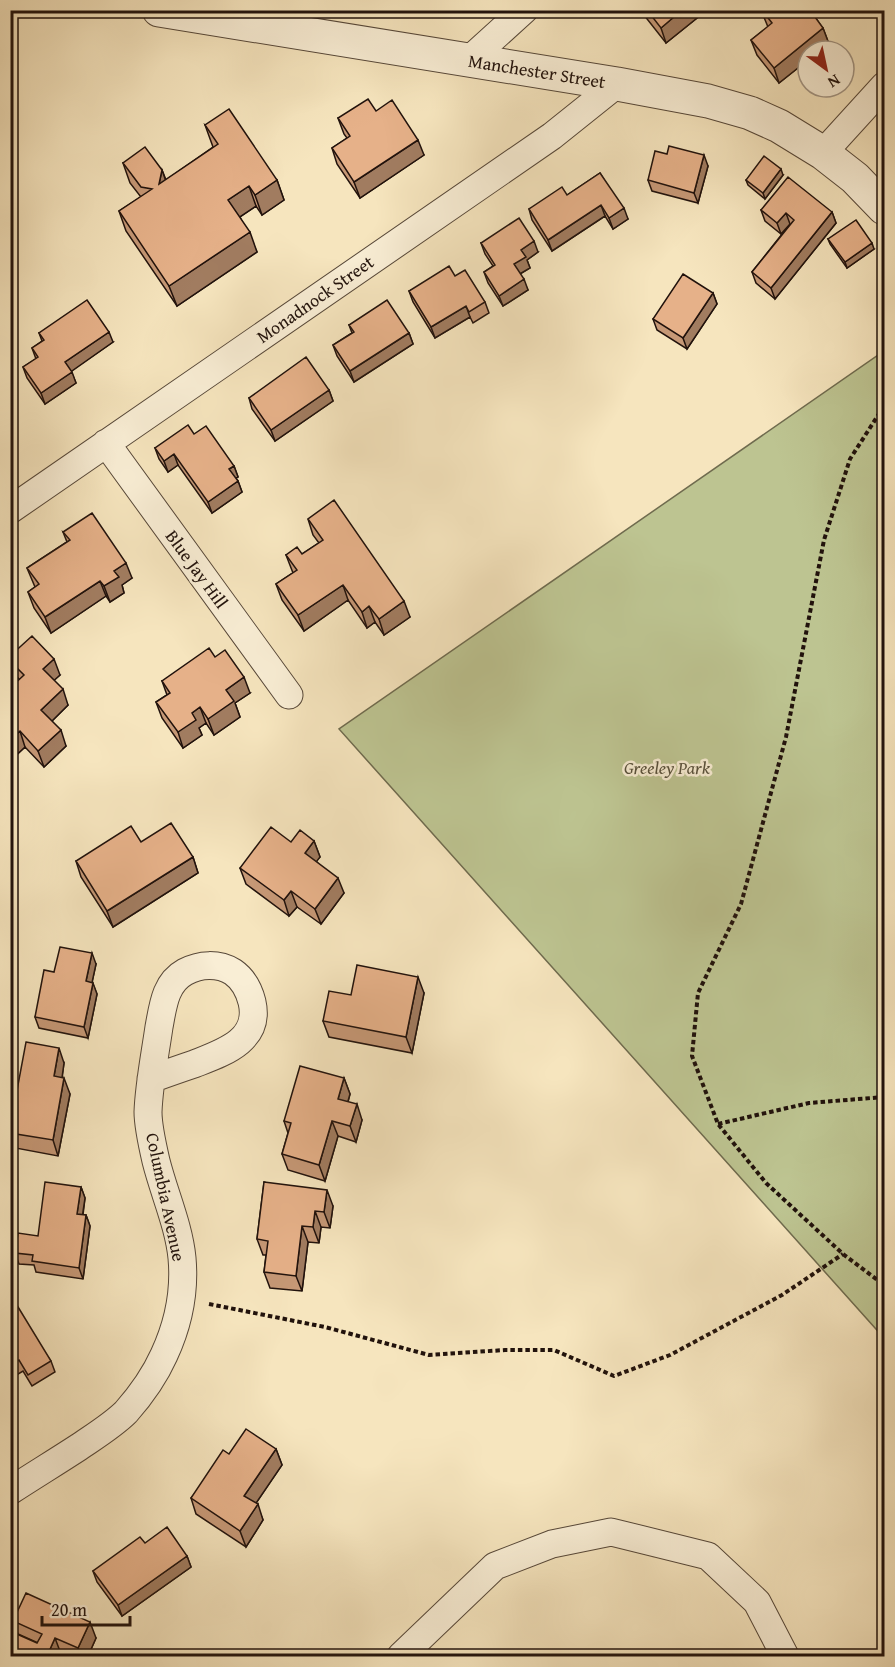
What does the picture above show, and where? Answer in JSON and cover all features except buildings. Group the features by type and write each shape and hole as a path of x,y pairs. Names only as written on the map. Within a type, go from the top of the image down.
{"street":[{"name":"Manchester Street","path":"159,10 617,84 708,101 750,113 779,126 823,153 855,178 885,208"},
{"path":"469,60 524,10"},
{"name":"Monadnock Street","path":"10,510 552,135 617,84"},
{"path":"823,153 885,86"},
{"name":"Blue Jay Hill","path":"106,443 289,695"},
{"name":"Columbia Avenue","path":"10,1491 98,1434 125,1413 147,1385 164,1356 182,1299 182,1257 171,1208 156,1161 148,1114 151,1079 163,1002 169,987 179,975 191,968 205,965 219,966 232,972 243,981 252,1000 252,1021 246,1034 237,1045 224,1053 151,1079"},
{"path":"401,1656 495,1566 552,1544 611,1532 708,1556 757,1602 785,1656"}],"path":[{"path":"885,406 849,459 827,530 786,737 741,904 698,993 692,1056 718,1124 766,1184 843,1254 885,1285"},
{"path":"718,1124 809,1103 885,1096"},
{"path":"182,1299 326,1327 429,1354 554,1350 614,1376 670,1355 782,1295 843,1254"}],"green space":[{"name":"Greeley Park","path":"884,351 884,1338 339,729"}]}
